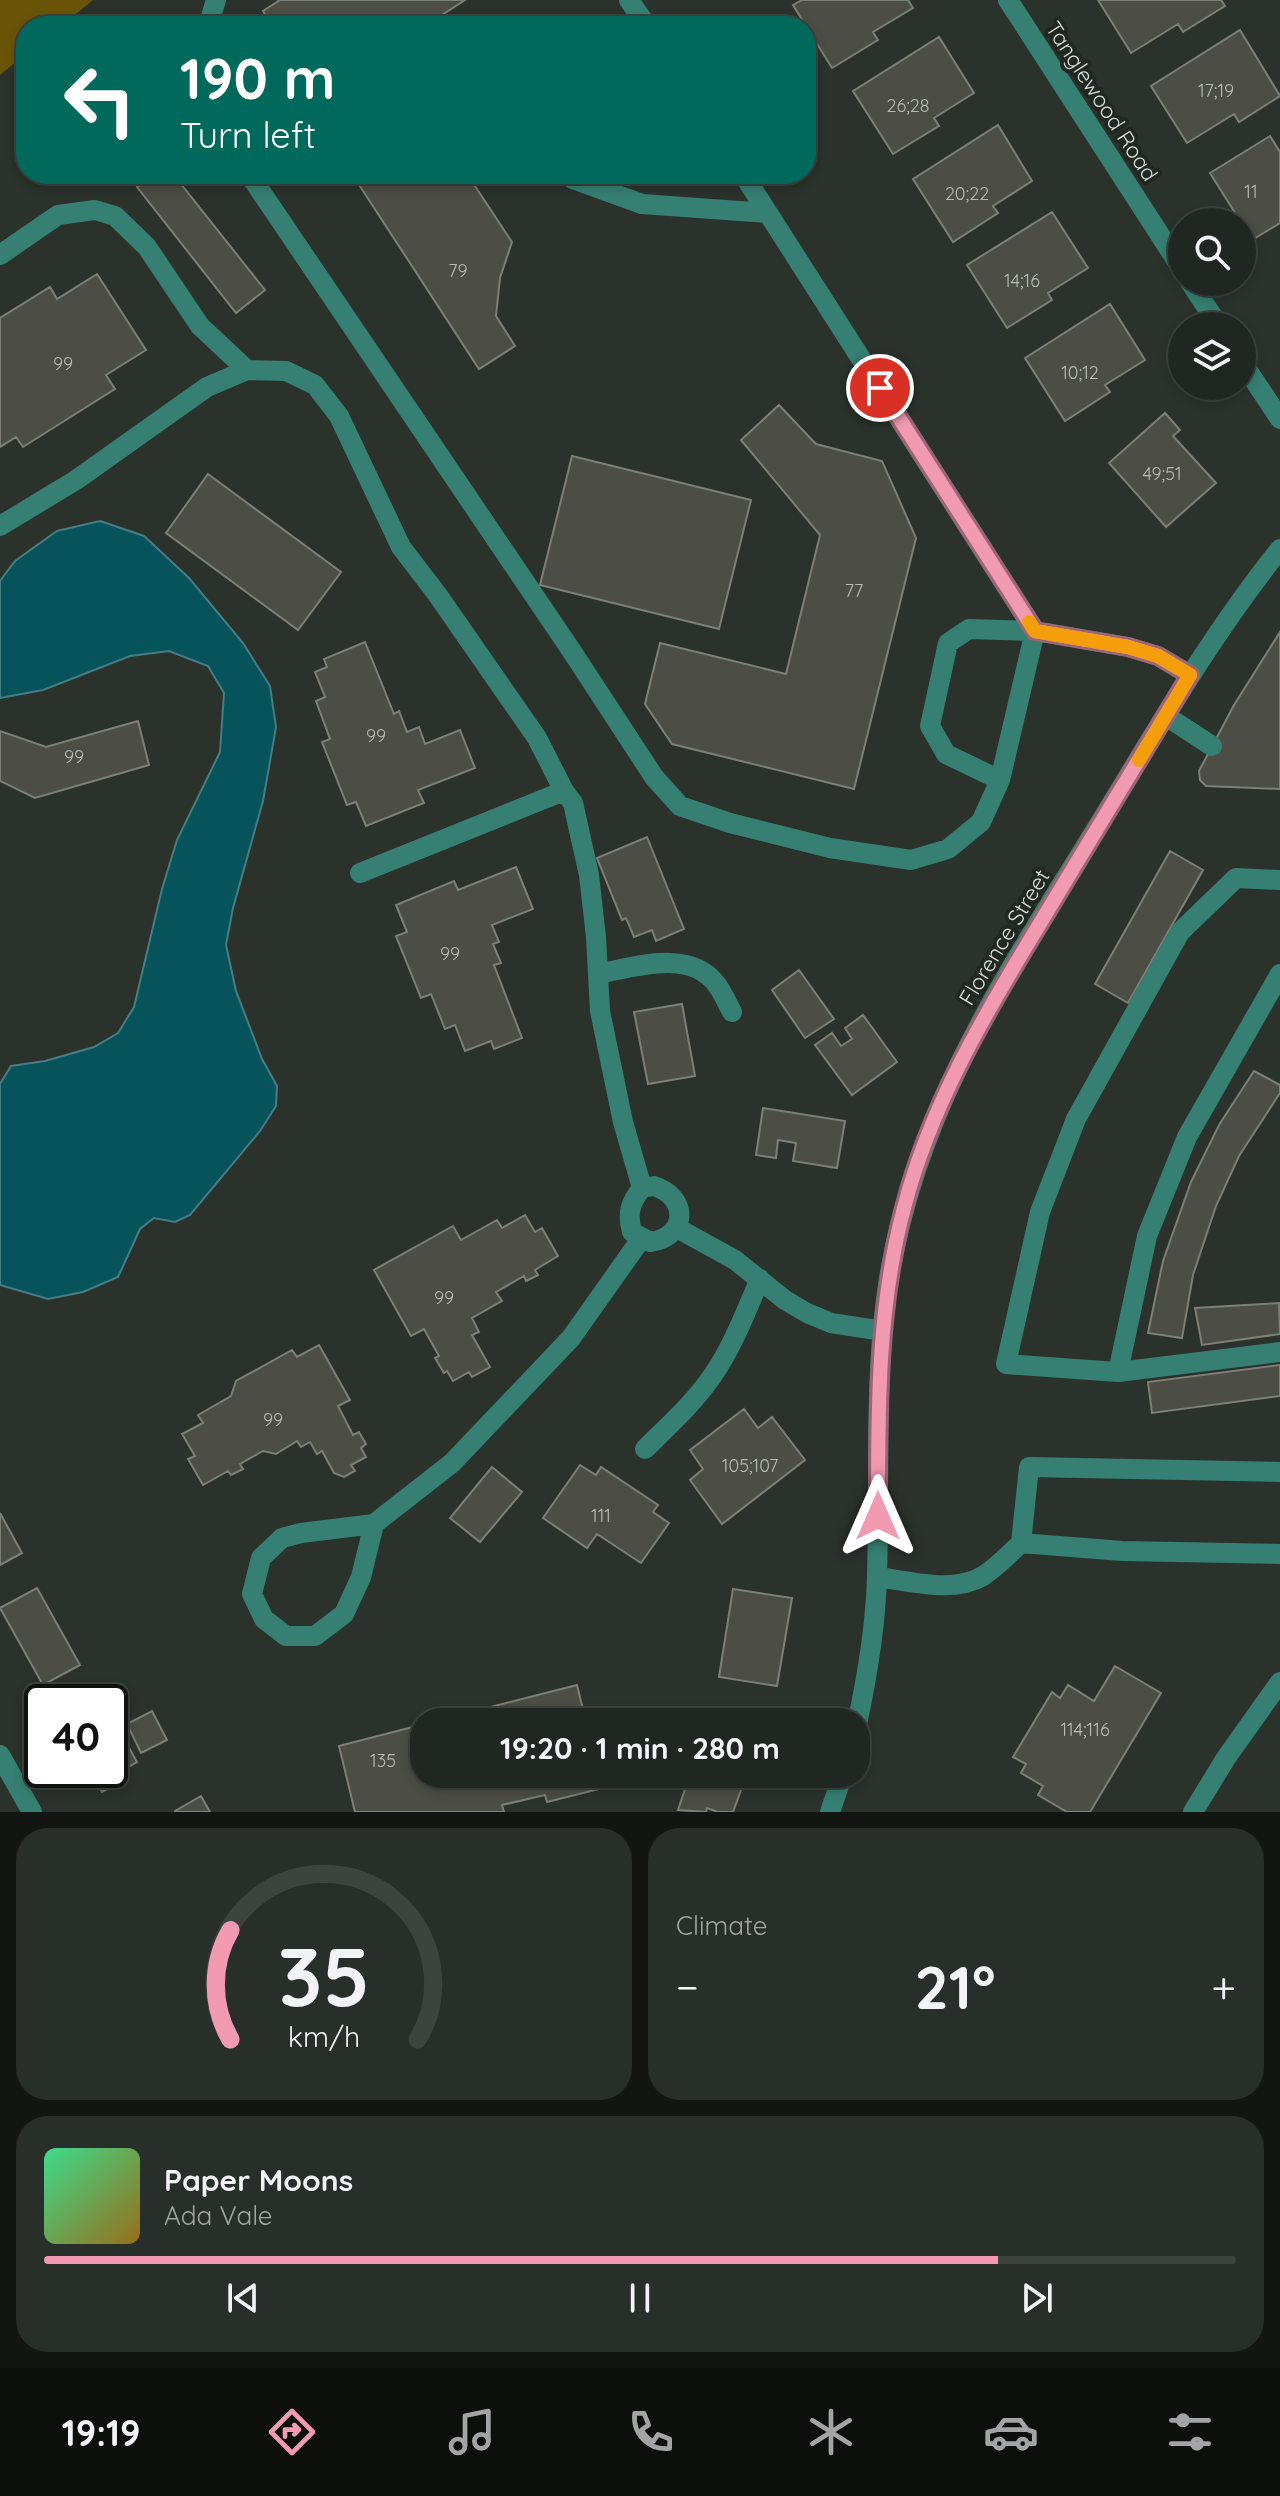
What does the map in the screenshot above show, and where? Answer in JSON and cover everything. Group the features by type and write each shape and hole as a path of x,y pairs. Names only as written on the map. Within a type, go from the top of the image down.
{"street":[{"name":"Tanglewood Road","path":"1008,0 1168,247"},
{"path":"256,184 654,777 680,806 730,823 830,848 911,860 948,849 981,822 1000,780 1035,631 749,184"},
{"path":"587,184 642,204 768,213"},
{"path":"0,255 58,215 95,210 115,216 147,247 200,326 247,370"},
{"path":"0,526 76,480 207,387 247,370 286,371 315,385 339,416 401,547 537,738 573,803 589,875 600,1011 623,1122 642,1188"},
{"path":"1256,383 1280,419"},
{"name":"Florence Street","path":"860,1708 872,1642 877,1577 878,1385 883,1331 893,1255 920,1155 947,1087 972,1036 1190,675 1280,549"},
{"path":"1000,780 946,754 930,726 948,643 969,629 1035,631 1128,647 1158,656 1190,675"},
{"path":"1166,716 1212,746"},
{"path":"360,873 564,791"},
{"path":"1280,880 1236,878 1180,932 1076,1119 1040,1212 1006,1364 1118,1372 1280,1352"},
{"path":"598,974 655,963 692,967 704,972 716,983 732,1012"},
{"path":"1118,1372 1147,1236 1158,1207 1187,1137 1280,974"},
{"path":"654,1186 666,1190 675,1199 680,1211 677,1228 660,1241 650,1242 632,1232 630,1207 642,1188 654,1186"},
{"path":"677,1228 735,1260 785,1300 819,1318 854,1328 883,1331"},
{"path":"374,1524 361,1577 344,1614 315,1636 286,1636 264,1619 252,1594 261,1558 282,1538 325,1529 374,1524 452,1463 571,1338 641,1239"},
{"path":"645,1449 695,1399 714,1374 760,1279"},
{"path":"877,1577 943,1585 963,1584 982,1576 1021,1543 1029,1467 1280,1472"},
{"path":"1021,1543 1122,1551 1280,1554"},
{"path":"1193,1812 1226,1758 1280,1682"},
{"path":"0,1755 32,1812"},
{"path":"830,1812 838,1788"}],"shaded area":[{"path":"0,0 93,0 73,16 16,16 16,62 0,75"}],"water":[{"path":"100,521 144,536 189,578 243,643 270,686 276,727 263,801 233,908 226,945 236,991 262,1059 277,1086 276,1106 260,1131 190,1215 175,1222 154,1218 140,1229 118,1277 83,1292 48,1299 0,1285 0,1084 11,1066 45,1061 94,1047 118,1033 134,1007 177,840 220,752 224,693 208,666 169,651 130,656 43,690 0,698 0,581 15,561 57,531"}],"building":[{"path":"280,0 465,0 440,16 266,16 263,11"},
{"path":"802,0 908,0 913,8 873,32 878,40 832,68 816,42 816,16 800,16 793,5"},
{"path":"1098,0 1221,0 1225,6 1183,32 1178,24 1131,53"},
{"path":"1240,30 1280,96 1239,122 1234,114 1187,143 1151,86"},
{"path":"939,37 974,93 934,118 939,126 893,154 853,91"},
{"path":"998,125 1032,181 993,206 998,213 953,242 913,179"},
{"path":"1270,136 1280,152 1280,223 1256,238 1256,208 1232,208 1210,173"},
{"path":"141,184 181,184 265,290 236,313 137,187"},
{"path":"359,184 474,184 512,242 500,278 496,316 515,346 479,369"},
{"path":"1052,212 1088,268 1048,293 1052,300 1007,328 967,265"},
{"path":"97,274 146,350 106,375 115,389 23,447 16,437 0,447 0,318 50,287 57,299"},
{"path":"1110,304 1145,360 1105,385 1110,392 1065,421 1025,358"},
{"path":"779,405 816,444 882,461 916,538 854,789 672,744 645,704 660,643 786,674 820,535 741,440"},
{"path":"1165,413 1180,430 1173,436 1216,483 1166,527 1109,463"},
{"path":"572,456 751,500 719,629 540,585"},
{"path":"208,474 341,572 298,630 166,533"},
{"path":"1280,632 1280,789 1206,786 1200,780 1199,771 1234,705"},
{"path":"365,642 394,714 399,711 407,732 419,727 425,744 460,730 475,768 418,790 424,803 366,826 356,802 347,805 322,742 330,739 316,701 325,697 315,672 327,667 324,659"},
{"path":"138,721 149,765 35,798 0,781 0,731 46,747"},
{"path":"647,837 684,929 656,941 652,930 634,937 626,918 622,920 597,858"},
{"path":"1170,851 1203,870 1128,1003 1095,984"},
{"path":"516,867 533,909 492,925 499,942 493,944 501,963 494,965 522,1038 494,1049 491,1041 465,1051 455,1025 445,1029 431,994 421,998 396,936 407,932 396,905 454,881 458,890"},
{"path":"799,970 834,1019 805,1038 772,990"},
{"path":"682,1004 695,1076 648,1084 634,1012"},
{"path":"863,1015 897,1062 852,1095 815,1045 832,1033 841,1046 852,1039 845,1028"},
{"path":"1254,1071 1280,1085 1280,1093 1239,1156 1216,1206 1193,1275 1182,1338 1148,1333 1163,1261 1191,1182 1219,1125"},
{"path":"763,1108 845,1121 837,1168 793,1161 796,1143 778,1140 776,1158 756,1155"},
{"path":"525,1215 535,1232 542,1228 558,1256 535,1270 538,1275 526,1281 524,1276 496,1292 502,1301 472,1318 479,1332 472,1335 490,1367 472,1377 469,1372 453,1381 435,1358 439,1356 424,1329 411,1336 374,1270 453,1226 461,1240 497,1220 502,1228"},
{"path":"1279,1303 1280,1334 1202,1345 1195,1308"},
{"path":"319,1345 350,1400 338,1406 353,1435 359,1432 366,1444 361,1448 366,1457 351,1465 355,1471 344,1477 334,1473 322,1451 317,1454 310,1442 301,1447 297,1441 276,1454 263,1451 240,1464 243,1469 231,1475 228,1471 203,1485 188,1459 195,1456 182,1434 203,1423 198,1415 231,1396 236,1381 292,1350 297,1357"},
{"path":"1280,1365 1280,1396 1152,1413 1148,1382"},
{"path":"744,1409 758,1428 772,1417 805,1460 722,1524 690,1480 703,1469 690,1450"},
{"path":"580,1465 596,1475 601,1467 658,1505 653,1512 669,1523 641,1563 597,1534 587,1548 543,1518"},
{"path":"492,1467 522,1492 480,1542 450,1518"},
{"path":"0,1513 22,1553 0,1565"},
{"path":"37,1588 80,1665 42,1684 0,1608"},
{"path":"733,1589 792,1598 777,1686 719,1677"},
{"path":"1115,1666 1161,1693 1090,1812 1067,1812 1038,1795 1043,1786 1021,1773 1026,1764 1013,1757 1052,1692 1060,1698 1068,1685 1094,1701"},
{"path":"577,1685 583,1708 486,1708"},
{"path":"152,1711 167,1740 141,1753 128,1723"},
{"path":"410,1728 410,1788 603,1788 547,1802 545,1795 502,1805 504,1812 355,1812 339,1746"},
{"path":"128,1746 137,1762 128,1767"},
{"path":"682,1788 742,1788 733,1812 707,1808 706,1812 678,1810 685,1789"},
{"path":"201,1796 210,1812 175,1812 175,1811"}],"slow traffic":[{"path":"1029,622 1035,631 1128,647 1158,656 1190,675 1139,760"}],"route":[{"path":"878,1516 878,1385 887,1292 903,1210 932,1121 972,1036 1190,675 1167,660 1128,647 1035,631 880,388"}]}
